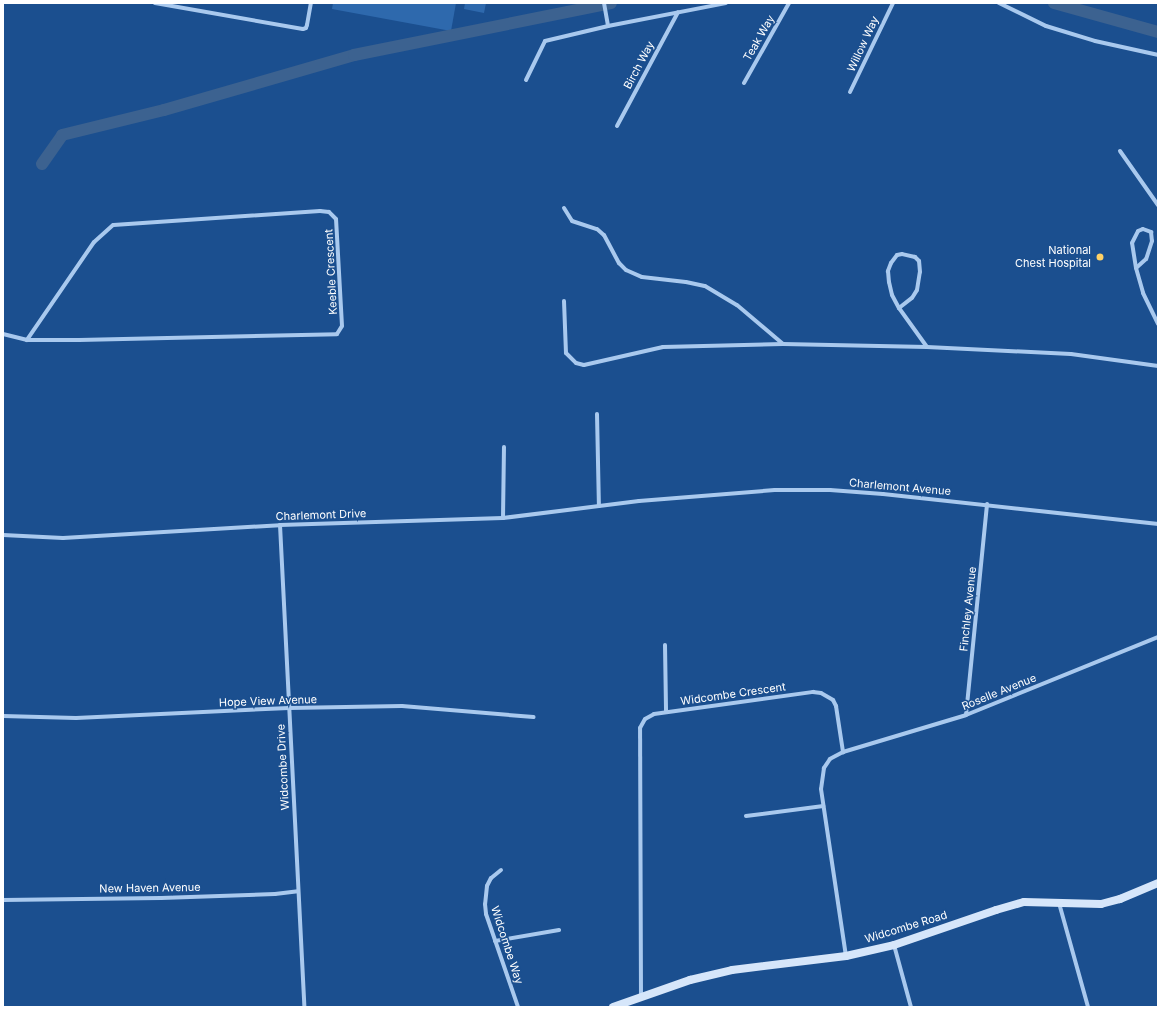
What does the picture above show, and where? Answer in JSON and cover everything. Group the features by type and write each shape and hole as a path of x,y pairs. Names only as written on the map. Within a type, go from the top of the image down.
{"street":[{"path":"155,3 178,5 302,29 306,28 307,26 312,3"},
{"path":"604,3 608,26"},
{"path":"526,80 545,41 608,26 726,3"},
{"name":"Teak Way","path":"744,83 789,3"},
{"name":"Willow Way","path":"850,92 892,3"},
{"path":"999,3 1046,26 1095,41 1158,55"},
{"name":"Birch Way","path":"617,126 678,12"},
{"path":"1120,151 1158,205"},
{"path":"564,208 572,221 597,229 604,235 619,263 626,270 642,277 686,282 705,286 737,305 783,344"},
{"name":"Keeble Crescent","path":"3,334 27,340 337,334 342,326 336,219 329,212 320,211 113,225 94,242 27,340"},
{"path":"1136,268 1143,263 1149,254 1152,240 1151,232 1147,230 1138,231 1132,243 1136,268 1143,293 1158,324"},
{"path":"899,308 912,298 917,290 920,272 918,261 915,257 902,254 893,258 888,271 892,295 899,308 927,347"},
{"path":"564,301 566,353 576,363 584,365 663,347 783,344 927,347 1071,354 1158,366"},
{"path":"597,414 599,506"},
{"path":"503,518 504,446"},
{"name":"Charlemont Avenue","path":"639,501 775,490 830,490 987,504 1158,524"},
{"name":"Charlemont Drive","path":"3,536 63,538 280,525 503,518 639,501"},
{"name":"Finchley Avenue","path":"966,715 987,504"},
{"name":"Widcombe Drive","path":"280,525 304,1007"},
{"name":"Roselle Avenue","path":"842,752 966,715 1158,637"},
{"path":"665,645 666,712"},
{"name":"Widcombe Crescent","path":"641,997 640,728 645,719 654,714 666,712 813,692 821,693 833,700 836,706 842,752"},
{"name":"Hope View Avenue","path":"3,716 76,718 289,708 402,706 534,717"},
{"path":"842,752 830,759 824,768 821,783 823,806 846,956"},
{"path":"746,816 823,806"},
{"name":"Widcombe Way","path":"501,870 491,878 485,896 486,914 518,1007"},
{"name":"Widcombe Road","path":"613,1007 690,980 732,970 846,956 894,945 1024,902 1101,904 1120,899 1158,883"},
{"name":"New Haven Avenue","path":"3,900 161,898 275,894 298,891"},
{"path":"1059,903 1088,1007"},
{"path":"495,941 559,930"},
{"path":"894,945 911,1007"}],"shaded area":[{"path":"333,3 456,3 451,31 332,9"},
{"path":"465,3 486,3 484,13 464,9"}],"waterway":[{"path":"42,164 62,135 164,110 354,55 611,3"},
{"path":"1054,3 1158,32"}],"place":[{"name":"National Chest Hospital","path":"1100,257"}]}
